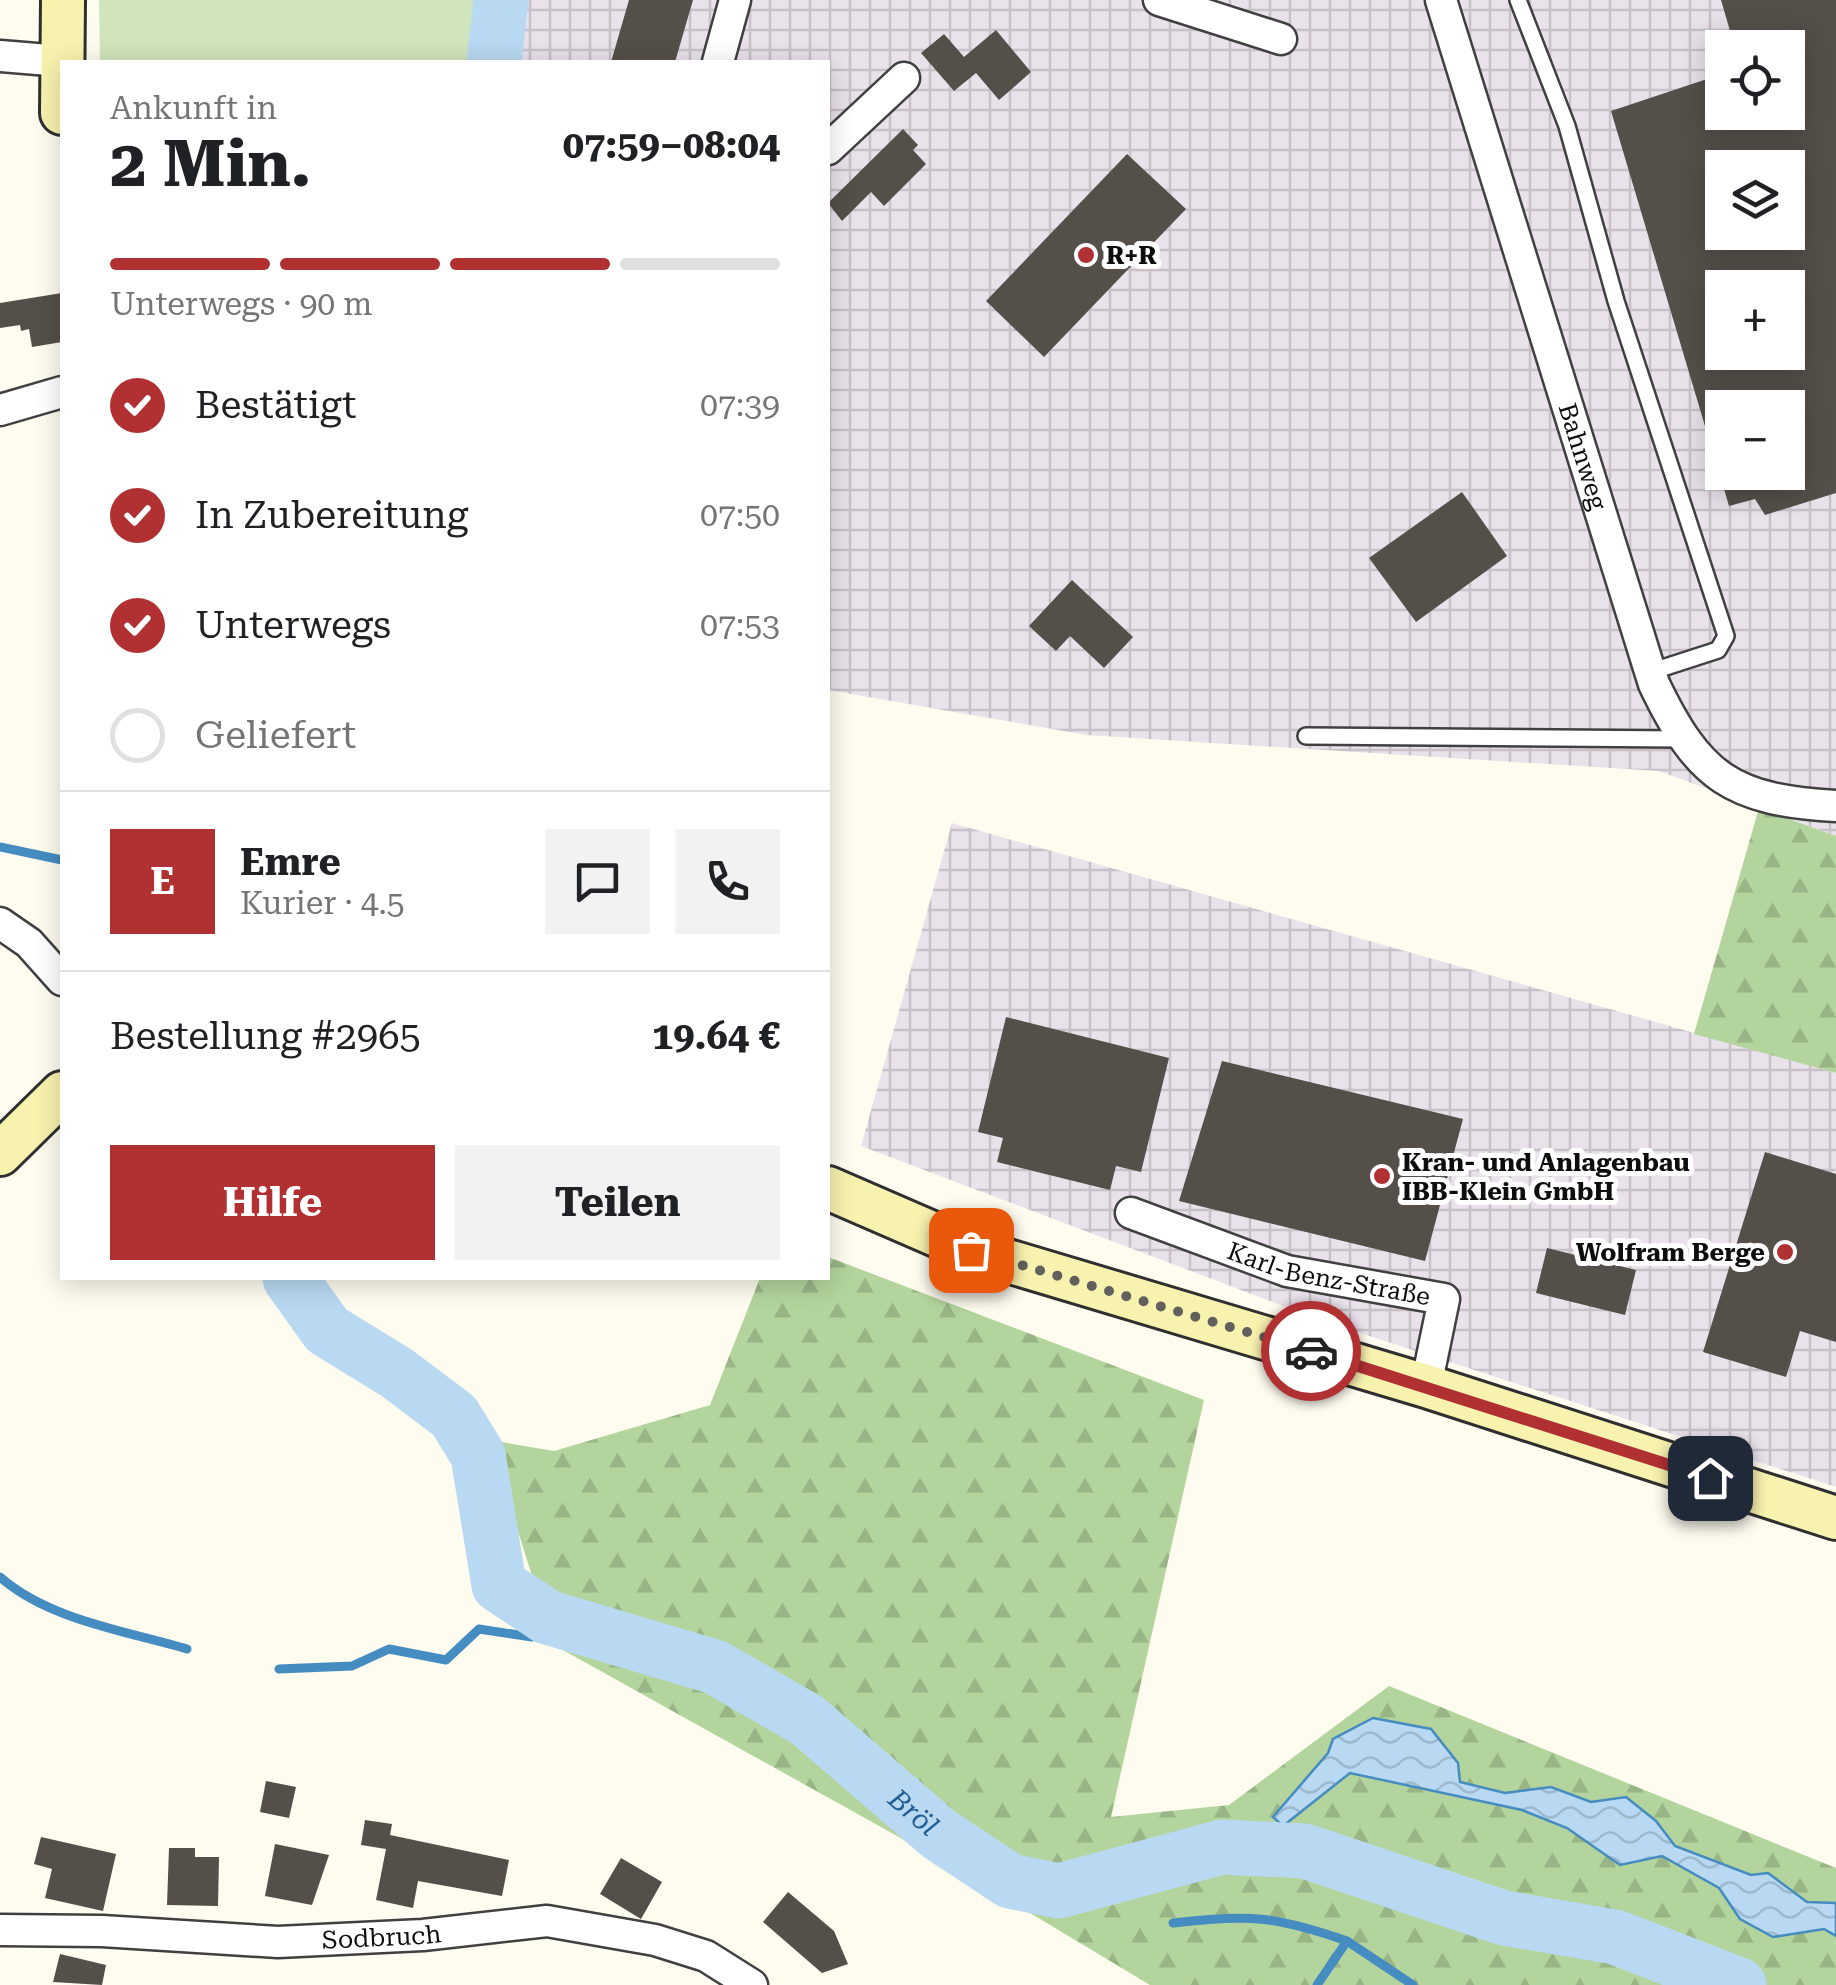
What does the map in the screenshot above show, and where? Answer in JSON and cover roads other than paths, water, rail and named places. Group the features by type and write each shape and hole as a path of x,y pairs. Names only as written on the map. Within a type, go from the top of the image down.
{"main road":[{"path":"62,60 64,0"},
{"path":"0,1154 60,1095"},
{"path":"830,1189 971,1250 1426,1386 1836,1518"}],"street":[{"path":"719,60 735,0"},
{"path":"1159,0 1281,39"},
{"name":"Bahnweg","path":"1440,0 1650,672 1680,739 1725,783 1782,803 1836,806"},
{"path":"0,56 60,62"},
{"path":"830,147 904,78"},
{"path":"0,410 60,393"},
{"path":"0,923 29,942 60,978"},
{"name":"Karl-Benz-Straße","path":"1132,1213 1288,1271 1444,1300 1426,1386"},
{"name":"Sodbruch","path":"0,1930 102,1931 278,1942 424,1935 548,1921 655,1940 706,1956 752,1985"}],"lane":[{"path":"1518,0 1566,126 1616,301 1726,636 1718,650 1650,672"},
{"path":"1306,736 1680,739"}],"water":[{"path":"1373,1718 1431,1729 1458,1763 1460,1782 1505,1793 1551,1787 1591,1802 1626,1797 1656,1821 1675,1846 1751,1875 1768,1873 1807,1902 1836,1903 1836,1936 1824,1929 1773,1937 1740,1919 1719,1888 1662,1856 1620,1865 1567,1828 1522,1810 1350,1773 1283,1826 1273,1817 1328,1753 1333,1739"}],"waterway":[{"name":"Bröl","path":"494,60 501,0"},
{"path":"0,847 60,860"},
{"name":"Bröl","path":"291,1280 327,1330 397,1373 454,1416 478,1455 499,1585 547,1617 715,1667 807,1720 939,1834 1010,1881 1059,1891 1222,1847 1305,1851 1504,1918 1615,1937 1739,1985"},
{"path":"0,1577 41,1604 65,1614 187,1649"},
{"path":"279,1669 352,1666 389,1649 446,1660 479,1629 532,1637 557,1620"},
{"path":"1173,1923 1262,1919 1347,1941"},
{"path":"1317,1985 1347,1941 1413,1985"}],"place":[{"name":"R+R","path":"1086,255"},
{"name":"Kran- und Anlagenbau IBB-Klein GmbH","path":"1382,1176"},
{"name":"Wolfram Berge","path":"1785,1252"}]}
